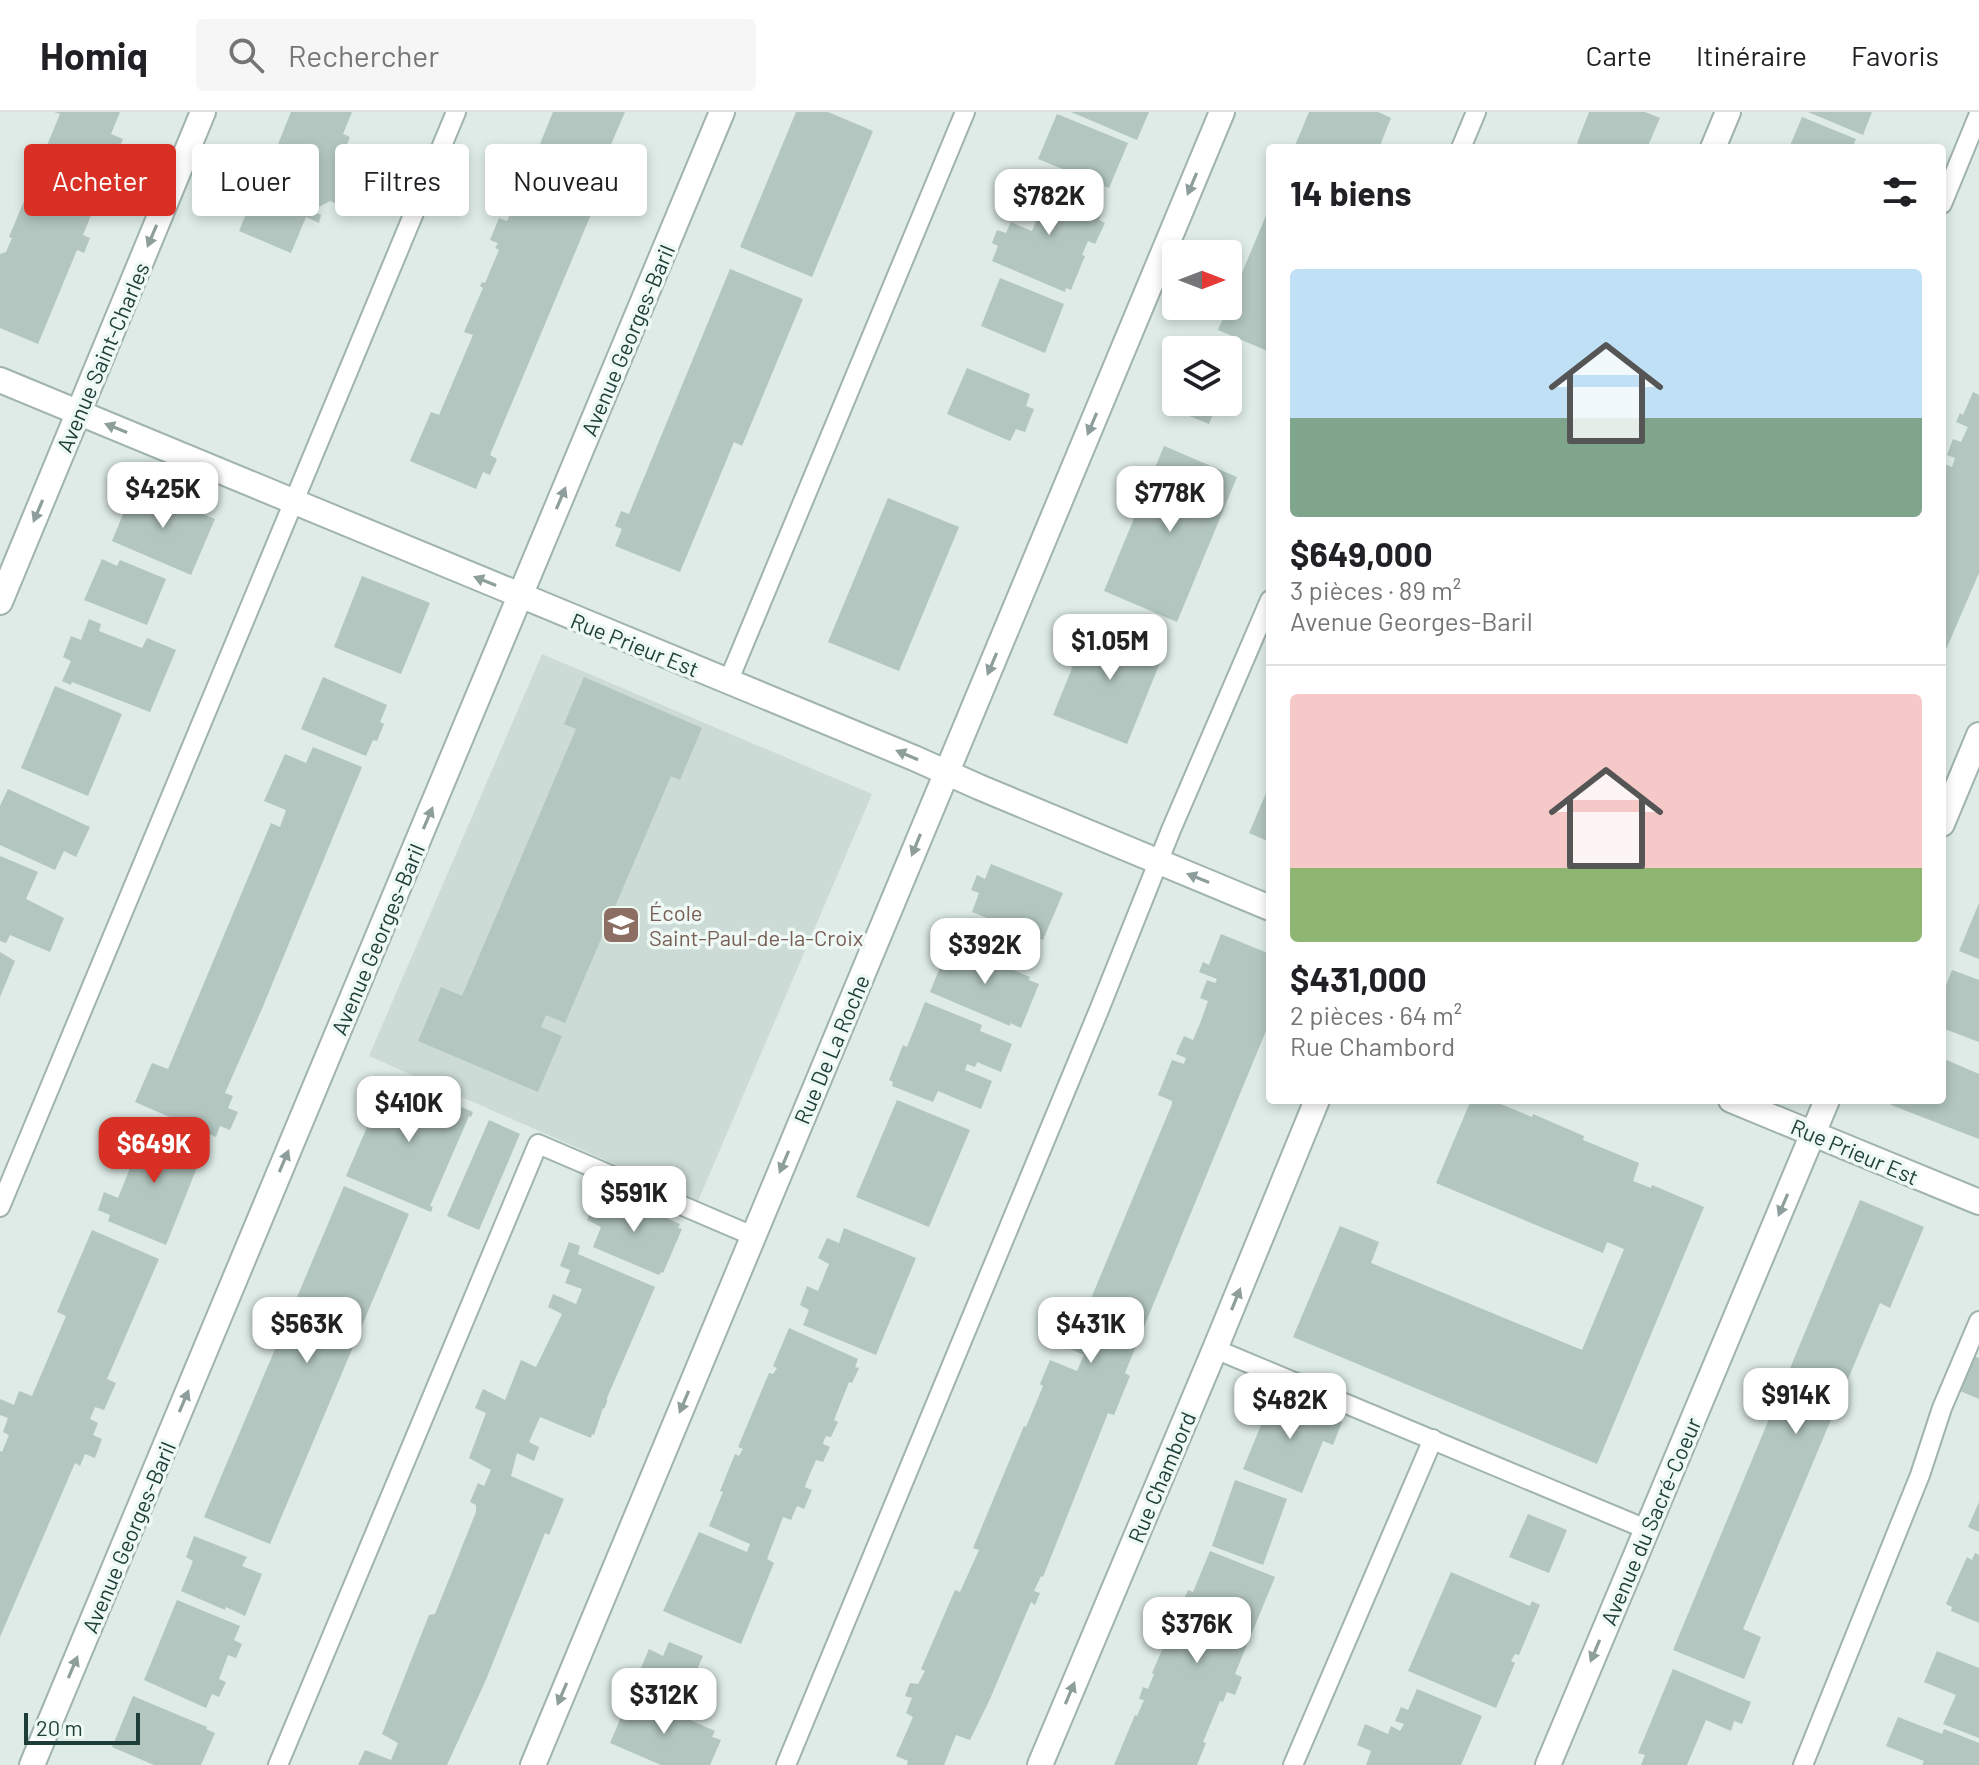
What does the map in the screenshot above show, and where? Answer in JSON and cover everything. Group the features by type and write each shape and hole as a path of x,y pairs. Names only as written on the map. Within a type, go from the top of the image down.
{"street":[{"name":"Avenue Saint-Charles","path":"0,602 203,112"},
{"name":"Avenue Georges-Baril","path":"32,1765 722,112"},
{"name":"Rue De La Roche","path":"533,1765 1222,112"},
{"path":"1715,144 1728,112"},
{"name":"Rue Prieur Est","path":"0,380 1266,906"},
{"path":"1946,814 1979,735"},
{"name":"Rue Chambord","path":"1040,1765 1315,1104"},
{"name":"Rue Prieur Est","path":"1741,1104 1979,1202"},
{"name":"Avenue du Sacré-Coeur","path":"1548,1765 1825,1104"}],"lane":[{"path":"0,1207 456,112"},
{"path":"728,682 965,112"},
{"path":"1463,144 1476,112"},
{"path":"1946,194 1979,114"},
{"path":"786,1765 1158,862 1266,609"},
{"path":"278,1765 538,1144 753,1236"},
{"path":"1803,1765 1979,1321"},
{"path":"1215,1349 1646,1529"},
{"path":"1293,1765 1433,1439"}],"shaded area":[{"name":"École Saint-Paul-de-la-Croix","path":"542,654 872,794 698,1201 369,1056"}],"building":[{"path":"54,112 120,112 111,134 123,139 121,144 48,144 60,114"},
{"path":"291,112 352,112 343,134 350,137 347,144 335,144 335,203 330,201 319,207 319,144 278,144"},
{"path":"553,112 625,112 611,144 540,144"},
{"path":"796,112 828,112 873,131 812,277 740,247"},
{"path":"1071,112 1149,112 1137,140"},
{"path":"1309,112 1378,112 1391,118 1381,144 1296,144"},
{"path":"1589,112 1645,112 1660,118 1649,144 1577,143"},
{"path":"1808,112 1872,112 1863,135"},
{"path":"1057,114 1128,143 1109,188 1038,159"},
{"path":"1802,117 1856,139 1854,144 1791,144"},
{"path":"1025,180 1102,211 1099,220 1105,223 1095,244 1088,241 1071,290 1066,288 1065,292 992,261 998,246 992,243 997,230 1006,233 1011,222 1032,231 1037,218 1013,208"},
{"path":"24,201 24,216 91,216 83,235 90,238 84,253 77,250 38,344 0,328 0,254 6,252 12,238 9,237"},
{"path":"321,215 319,223 306,217 291,253 239,231 245,216"},
{"path":"509,216 590,216 490,455 497,459 490,475 483,472 476,489 410,461 431,412 439,415 473,335 464,332 483,288 480,286 482,282 485,283 499,250 495,248 498,243 490,240 499,218 507,221"},
{"path":"1266,216 1266,350 1242,340 1242,336 1218,330 1222,320 1242,320 1242,273"},
{"path":"730,269 803,299 742,446 734,442 680,572 615,546 622,529 615,526 621,511 629,514"},
{"path":"1000,278 1064,304 1045,353 981,326"},
{"path":"967,368 1030,394 1026,406 1034,409 1025,432 1016,429 1010,441 947,414"},
{"path":"1973,392 1979,395 1979,573 1946,650 1946,465 1952,467 1955,458 1947,455 1953,439 1961,442 1968,427 1956,422 1960,413 1963,415"},
{"path":"1189,416 1212,416 1209,424"},
{"path":"1164,446 1237,477 1177,622 1104,591"},
{"path":"135,485 215,519 191,575 112,541"},
{"path":"888,498 959,527 899,671 828,642"},
{"path":"102,559 117,566 120,560 166,579 147,625 84,600"},
{"path":"362,576 430,603 401,674 334,647"},
{"path":"89,619 101,624 99,631 142,648 147,638 176,650 150,712 62,681 71,661 63,657 71,636 81,640"},
{"path":"1092,619 1166,648 1127,744 1053,715"},
{"path":"323,677 387,705 377,741 373,740 366,756 301,729"},
{"path":"584,677 702,728 680,780 671,776 565,1023 546,1015 541,1027 562,1036 538,1092 418,1041 441,987 462,996 576,729 564,724"},
{"path":"55,686 122,714 88,796 21,768"},
{"path":"313,747 362,767 225,1093 233,1096 228,1108 238,1112 230,1130 220,1126 216,1137 135,1102 152,1063 168,1069 271,823 280,827 286,810 264,801 285,754 306,763"},
{"path":"8,789 90,827 76,857 64,851 55,870 0,845 0,806"},
{"path":"1266,793 1266,840 1249,833"},
{"path":"0,856 38,872 26,899 64,918 50,952 10,935 6,943 0,941"},
{"path":"991,864 1063,893 1043,940 972,912 979,893 971,890 977,875 985,879"},
{"path":"1979,903 1979,959 1959,951"},
{"path":"1221,934 1266,952 1266,1031 1125,1373 1130,1376 1114,1415 1108,1413 1043,1577 1034,1591 1040,1593 1035,1605 1031,1602 970,1740 956,1735 944,1765 907,1765 908,1761 896,1756 913,1717 906,1713 912,1698 905,1696 910,1683 918,1684 925,1671 921,1669 955,1590 960,1592 979,1550 973,1548 1043,1386 1040,1384 1050,1360 1077,1371 1084,1355 1070,1349 1172,1104 1172,1101 1158,1095 1172,1060 1184,1064 1186,1058 1176,1054 1184,1036 1193,1040 1201,1021 1208,1001 1200,998 1207,980 1215,983 1217,979 1199,972 1203,962 1209,965"},
{"path":"950,943 1030,977 1029,980 1039,984 1021,1028 930,992"},
{"path":"0,952 15,961 0,997"},
{"path":"1952,970 1979,980 1979,1042 1946,1030 1946,986"},
{"path":"925,1002 982,1025 980,1031 1012,1044 1001,1072 977,1062 975,1067 967,1064 965,1070 992,1081 981,1109 938,1091 933,1102 892,1086 893,1082 889,1080 903,1045 907,1047"},
{"path":"1946,1060 1979,1074 1979,1139 1891,1105 1946,1104"},
{"path":"389,1076 473,1112 430,1206 433,1207 431,1212 346,1176"},
{"path":"897,1100 970,1130 929,1227 856,1197"},
{"path":"1469,1104 1501,1104 1532,1117 1533,1114 1584,1136 1583,1140 1639,1163 1633,1181 1651,1188 1652,1185 1704,1207 1597,1464 1293,1337 1340,1226 1379,1242 1371,1263 1582,1350 1624,1249 1607,1242 1603,1253 1436,1183"},
{"path":"489,1120 520,1134 479,1230 447,1216"},
{"path":"132,1126 145,1131 147,1127 204,1150 166,1245 108,1221 110,1215 98,1210 104,1192 118,1198 138,1148 125,1143"},
{"path":"344,1186 409,1214 270,1544 204,1517"},
{"path":"597,1196 611,1202 614,1196 680,1224 678,1228 682,1229 663,1273 659,1275 593,1247 601,1227 587,1220"},
{"path":"1860,1200 1924,1227 1890,1308 1880,1303 1743,1629 1761,1637 1744,1679 1673,1650"},
{"path":"844,1228 916,1258 876,1355 803,1325 809,1310 800,1305 807,1286 818,1291 829,1264 818,1258 827,1238 839,1243"},
{"path":"92,1230 159,1259 107,1379 116,1383 104,1410 95,1407 90,1419 98,1423 93,1435 102,1439 95,1458 85,1454 80,1466 75,1463 0,1637 0,1451 9,1435 3,1432 8,1418 0,1415 0,1399 14,1405 19,1391 32,1396 66,1316 57,1312"},
{"path":"569,1242 580,1246 578,1254 655,1287 594,1435 591,1438 540,1417 529,1442 539,1447 534,1461 517,1453 511,1476 564,1499 549,1535 545,1533 485,1682 447,1765 358,1765 365,1750 391,1760 398,1743 382,1734 429,1615 435,1614 476,1512 476,1505 470,1502 478,1483 484,1486 491,1470 469,1458 486,1413 475,1408 483,1389 505,1400 521,1360 536,1367 562,1314 548,1307 553,1294 576,1304 582,1289 565,1283 570,1270 560,1266"},
{"path":"789,1328 858,1359 855,1367 859,1368 852,1383 849,1382 834,1420 838,1422 831,1437 826,1436 824,1440 823,1444 830,1447 823,1462 816,1460 807,1481 805,1487 812,1490 804,1509 797,1506 791,1520 783,1517 767,1559 774,1563 741,1644 663,1611 699,1532 747,1552 750,1544 709,1526 735,1454 739,1456 743,1449 738,1447 769,1373 773,1374 777,1368 773,1366"},
{"path":"1974,1356 1979,1358 1979,1399 1960,1391"},
{"path":"1275,1391 1334,1415 1333,1418 1342,1422 1333,1445 1323,1441 1302,1493 1243,1469"},
{"path":"1235,1480 1287,1499 1263,1565 1212,1546"},
{"path":"1979,1502 1979,1532 1968,1527"},
{"path":"1528,1514 1567,1530 1549,1573 1509,1557"},
{"path":"194,1536 247,1557 242,1566 262,1574 245,1616 181,1591 193,1561 186,1557"},
{"path":"1210,1551 1275,1577 1235,1674 1242,1677 1235,1695 1227,1692 1223,1702 1220,1701 1197,1765 1114,1765 1144,1700 1139,1699 1143,1687 1148,1689 1188,1590 1193,1592"},
{"path":"1975,1553 1979,1555 1979,1623 1951,1611 1952,1607 1946,1604 1967,1557 1972,1560"},
{"path":"1451,1572 1530,1606 1532,1601 1540,1605 1519,1655 1515,1654 1511,1661 1515,1663 1496,1708 1408,1671"},
{"path":"177,1600 240,1626 234,1640 242,1644 236,1658 228,1655 219,1679 226,1682 219,1697 212,1694 206,1708 144,1680"},
{"path":"669,1642 703,1656 694,1676 712,1683 702,1710 683,1702 680,1711 631,1691 649,1649 663,1656"},
{"path":"1937,1651 1979,1668 1979,1738 1943,1724 1956,1695 1924,1682"},
{"path":"1673,1669 1751,1702 1742,1724 1734,1721 1731,1731 1706,1720 1687,1765 1641,1765 1645,1755 1638,1753"},
{"path":"1417,1689 1482,1716 1461,1765 1366,1765 1371,1751 1357,1745 1365,1724 1388,1734 1391,1726 1400,1731 1404,1724 1395,1721 1401,1707 1408,1710"},
{"path":"631,1694 715,1731 712,1737 721,1740 710,1765 661,1765 610,1743"},
{"path":"133,1696 215,1733 201,1765 154,1765 112,1747"},
{"path":"1898,1717 1942,1734 1944,1729 1979,1743 1979,1765 1922,1765 1924,1761 1886,1746"}],"place":[{"name":"École Saint-Paul-de-la-Croix","path":"621,925"}]}
